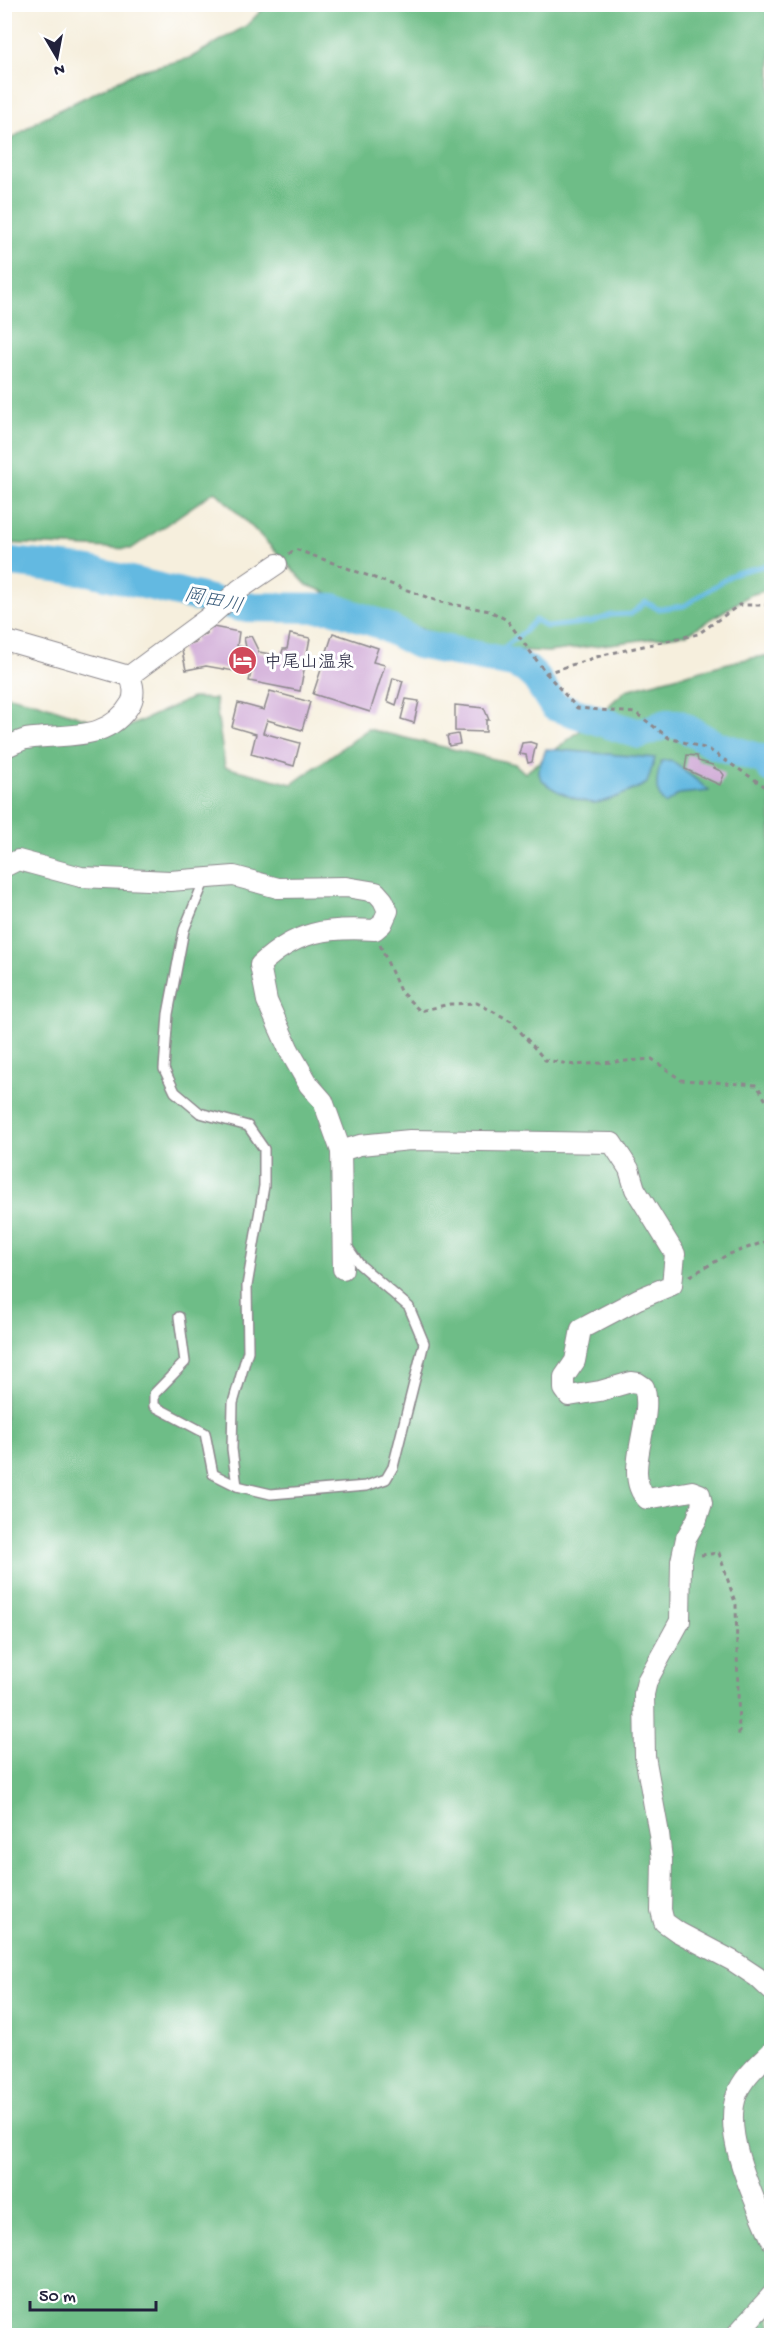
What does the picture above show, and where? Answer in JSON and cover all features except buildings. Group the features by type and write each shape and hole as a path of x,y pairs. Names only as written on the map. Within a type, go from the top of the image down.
{"street":[{"path":"129,676 208,617 240,589 277,564"},
{"path":"4,640 129,676 134,698 125,713 115,722 90,734 24,740 4,748"},
{"path":"4,867 18,860 81,878 170,881 234,876 278,888 346,887 376,892 383,900 388,911 382,924 375,930 318,931 276,950 260,965 267,1001 289,1050 309,1085 323,1101 341,1151 343,1269"},
{"path":"341,1151 360,1145 410,1140 612,1143 629,1169 635,1190 675,1254 672,1286 638,1299 581,1329 575,1361 564,1377 563,1383 569,1396 600,1391 631,1382 645,1387 648,1402 638,1456 638,1485 641,1494 647,1499 692,1491 700,1494 702,1503 697,1519 686,1538 682,1557 680,1621 647,1681 644,1694 645,1756 662,1860 661,1910 664,1922 678,1932 734,1961 757,1977 771,1991"},
{"path":"771,2051 747,2076 738,2092 734,2115 735,2141 740,2162 771,2241"},
{"path":"735,2336 771,2295"}],"lane":[{"path":"205,878 184,930 168,1014 164,1069 175,1092 200,1113 248,1126 264,1149 264,1186 247,1286 248,1351 234,1402 232,1449 237,1486"},
{"path":"179,1317 185,1362 154,1394 154,1406 194,1425 204,1433 213,1474 237,1486 271,1494 366,1486 386,1479 393,1467 424,1343 409,1307 359,1264 343,1239"}],"path":[{"path":"277,564 295,549 440,602 490,611 507,620 546,673 577,708 636,713 669,738 708,749 771,792"},
{"path":"546,673 603,655 698,634 740,605 771,605"},
{"path":"375,930 400,991 420,1011 450,1004 477,1003 511,1021 545,1060 575,1065 652,1059 681,1080 757,1085 771,1111"},
{"path":"672,1286 727,1256 767,1241 771,1234"},
{"path":"767,1241 771,1245"},
{"path":"682,1557 719,1553 736,1605 739,1735"}],"green space":[{"path":"267,5 771,5 771,589 750,595 687,634 548,652 469,647 307,585 215,491 131,549 5,543 4,177 10,140 41,119 138,71 190,58 246,26"},
{"path":"771,655 771,2335 5,2336 5,695 35,702 121,730 192,698 215,699 225,767 292,784 368,729 515,764 525,773 586,726 626,690 736,661"}],"water":[{"path":"546,749 655,758 647,783 629,792 594,803 553,789 541,778 539,772"},
{"path":"670,760 709,791 679,794 665,804 657,789 657,778 661,761"}],"waterway":[{"name":"岡田川","path":"4,561 89,571 240,607 333,608 380,624 418,644 513,663 526,669 536,678 554,706 639,734 666,724 678,724 715,745 765,760 772,769"},
{"path":"489,659 525,631 535,620 547,627 592,622 611,615 631,614 646,602 658,609 684,606 735,573 772,564"}],"place":[{"name":"中尾山温泉","path":"243,661"}]}
